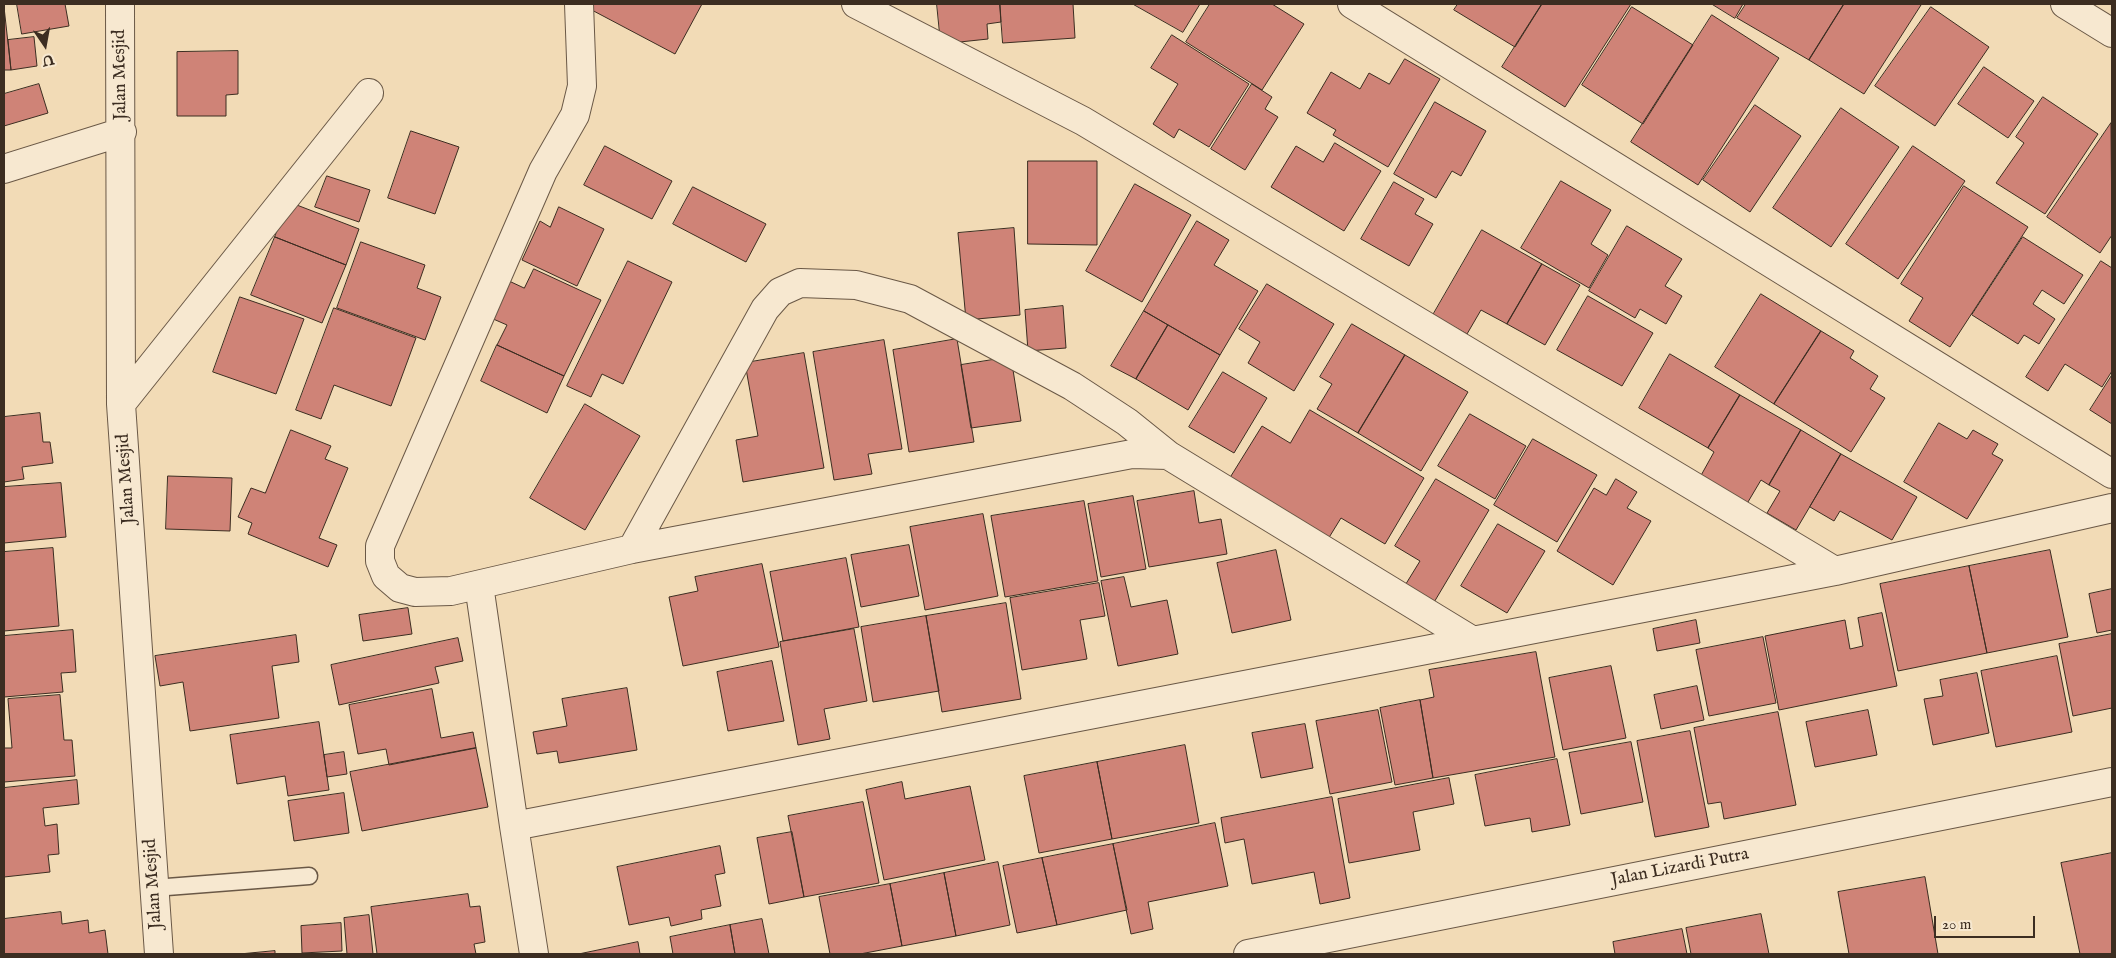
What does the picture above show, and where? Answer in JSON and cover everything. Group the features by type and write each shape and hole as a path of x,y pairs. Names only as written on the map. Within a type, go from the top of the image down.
{"street":[{"name":"Jalan Mesjid","path":"120,4 122,404 160,954"},
{"path":"579,4 582,86 575,115 543,171 380,546 380,561 386,576 400,588 415,592 451,591 632,549 1132,454 1168,455"},
{"path":"856,4 1083,121 1835,571"},
{"path":"1352,4 2112,474"},
{"path":"2065,4 2110,26"},
{"path":"122,404 369,93"},
{"path":"4,169 122,132"},
{"path":"632,549 765,310 780,292 800,283 856,285 910,299 1072,386 1128,422 1168,455 1473,642"},
{"path":"514,826 1835,571 2112,508"},
{"path":"479,585 534,954"},
{"name":"Jalan Lizardi Putra","path":"1248,954 1328,947 2112,782"}],"lane":[{"path":"154,888 309,876"}],"building":[{"path":"17,4 65,4 69,26 22,34"},
{"path":"591,4 702,4 675,54 588,8"},
{"path":"937,4 1000,4 1001,22 987,24 988,39 941,44"},
{"path":"1000,4 1073,4 1075,38 1003,43"},
{"path":"1133,4 1200,4 1183,32"},
{"path":"1210,4 1272,4 1304,24 1262,90 1186,42"},
{"path":"1458,4 1542,4 1515,47 1454,10"},
{"path":"1542,4 1631,4 1565,107 1502,67"},
{"path":"1712,4 1743,4 1735,18"},
{"path":"1746,4 1844,4 1809,60 1737,18"},
{"path":"1844,4 1921,5 1864,94 1809,60"},
{"path":"4,7 11,70 4,70"},
{"path":"1632,7 1693,45 1643,124 1582,85"},
{"path":"1931,7 1989,47 1935,126 1875,86"},
{"path":"1712,15 1779,58 1698,185 1631,142"},
{"path":"1172,35 1249,84 1209,147 1179,129 1174,138 1153,124 1178,84 1151,68"},
{"path":"34,37 37,66 11,70 8,40"},
{"path":"238,51 238,94 226,95 226,116 177,116 177,52"},
{"path":"1405,59 1440,79 1388,167 1333,135 1336,130 1307,113 1331,72 1360,89 1369,73 1389,84"},
{"path":"1984,67 2034,101 2008,138 1958,104"},
{"path":"39,84 48,113 4,126 4,94"},
{"path":"1252,84 1272,97 1265,109 1278,117 1245,170 1211,149"},
{"path":"2043,97 2098,134 2045,214 1996,183 2024,143 2016,137"},
{"path":"1435,102 1486,131 1461,176 1452,171 1436,198 1394,174"},
{"path":"1755,105 1801,136 1750,212 1703,180"},
{"path":"1841,108 1899,147 1831,247 1773,208"},
{"path":"2111,123 2112,235 2100,253 2047,217"},
{"path":"411,131 459,147 435,214 388,198"},
{"path":"1335,143 1381,171 1344,231 1271,187 1296,146 1323,162"},
{"path":"605,146 672,181 652,219 584,185"},
{"path":"1913,146 1965,181 1898,279 1846,244"},
{"path":"1028,161 1097,161 1097,245 1028,244"},
{"path":"327,176 370,190 359,222 315,207"},
{"path":"1561,181 1611,210 1591,244 1608,255 1589,288 1521,248"},
{"path":"1394,182 1424,199 1415,214 1433,224 1409,266 1361,239"},
{"path":"1135,184 1191,215 1142,302 1086,271"},
{"path":"1964,186 2028,227 1950,347 1909,321 1923,298 1901,284"},
{"path":"693,187 766,224 746,262 673,224"},
{"path":"289,202 359,229 346,265 275,237"},
{"path":"559,207 604,229 577,286 522,260 540,221 550,227"},
{"path":"1197,221 1229,240 1214,265 1258,291 1220,355 1144,311"},
{"path":"1627,226 1682,259 1665,286 1682,296 1666,324 1640,309 1635,318 1589,291"},
{"path":"1014,228 1020,315 966,320 958,233"},
{"path":"1482,230 1542,264 1507,324 1481,310 1467,334 1433,315"},
{"path":"275,237 346,265 322,323 251,295"},
{"path":"2023,237 2083,275 2064,304 2042,290 2033,304 2055,319 2039,344 2024,335 2018,344 1972,315"},
{"path":"361,242 425,265 417,288 441,297 425,340 337,308"},
{"path":"628,261 672,282 623,384 602,374 591,397 567,386"},
{"path":"2101,261 2112,268 2112,371 2102,387 2065,364 2048,391 2026,377"},
{"path":"1542,264 1580,285 1545,345 1507,324"},
{"path":"534,269 601,300 564,376 497,345 507,325 491,318 509,281 524,288"},
{"path":"1267,284 1334,324 1294,391 1248,363 1260,342 1239,329"},
{"path":"1761,294 1821,331 1774,404 1715,367"},
{"path":"1588,296 1653,333 1622,386 1557,350"},
{"path":"240,297 304,319 276,394 213,372"},
{"path":"1063,306 1066,348 1028,351 1025,310"},
{"path":"334,308 416,338 391,406 334,385 321,419 296,410"},
{"path":"1144,311 1168,325 1136,379 1111,366"},
{"path":"1352,324 1405,355 1358,433 1317,409 1332,384 1320,377"},
{"path":"1168,325 1220,355 1188,410 1136,379"},
{"path":"1821,331 1854,351 1850,358 1878,376 1870,389 1885,398 1851,452 1774,404"},
{"path":"957,339 974,442 909,452 893,350"},
{"path":"884,340 902,449 868,454 872,474 834,480 813,352"},
{"path":"497,345 564,376 547,413 481,381"},
{"path":"804,353 824,468 743,482 736,440 758,436 745,363"},
{"path":"1670,354 1740,395 1708,448 1639,408"},
{"path":"1405,355 1468,392 1421,471 1358,433"},
{"path":"1011,357 1021,421 971,428 961,365"},
{"path":"1223,372 1267,398 1234,453 1189,427"},
{"path":"2112,375 2112,424 2090,410"},
{"path":"1740,395 1801,430 1769,485 1761,480 1745,507 1699,479 1714,452 1708,448"},
{"path":"585,404 640,436 585,530 530,498"},
{"path":"1310,410 1424,478 1385,544 1341,518 1325,544 1226,484 1262,426 1290,443"},
{"path":"40,413 43,442 50,442 53,463 22,467 24,479 4,482 4,417"},
{"path":"1470,414 1526,446 1495,499 1438,466"},
{"path":"1939,423 1967,439 1973,430 1998,444 1992,454 2003,460 1967,519 1904,482"},
{"path":"291,430 331,446 325,459 348,468 319,538 337,545 328,567 248,534 252,523 238,517 251,488 265,493"},
{"path":"1801,430 1841,454 1796,530 1767,513 1780,491 1769,485"},
{"path":"1533,439 1597,475 1557,542 1494,505"},
{"path":"1841,454 1917,497 1892,540 1840,511 1834,521 1810,507"},
{"path":"168,476 232,478 230,531 166,529"},
{"path":"1436,479 1489,510 1433,604 1404,587 1420,561 1395,546"},
{"path":"1616,479 1637,492 1627,508 1651,521 1613,585 1557,551 1594,488 1606,495"},
{"path":"61,483 66,537 4,543 4,487"},
{"path":"1194,491 1199,523 1221,519 1227,554 1149,567 1137,501"},
{"path":"1133,496 1146,569 1101,577 1088,504"},
{"path":"1084,501 1098,581 1005,597 991,516"},
{"path":"983,514 998,596 925,610 910,527"},
{"path":"1498,524 1545,551 1507,613 1461,586"},
{"path":"909,545 919,596 861,607 851,555"},
{"path":"53,548 59,626 4,631 4,552"},
{"path":"1276,550 1291,620 1232,633 1217,563"},
{"path":"2050,550 2068,637 1987,653 1969,566"},
{"path":"846,558 859,627 783,641 770,572"},
{"path":"762,564 779,647 683,666 669,597 698,591 695,577"},
{"path":"1969,566 1987,653 1898,671 1880,584"},
{"path":"1124,577 1131,607 1167,600 1178,654 1118,666 1101,581"},
{"path":"1099,583 1105,616 1080,620 1087,659 1022,670 1010,598"},
{"path":"2112,589 2112,630 2097,633 2089,594"},
{"path":"1006,603 1021,699 942,712 926,616"},
{"path":"408,608 412,634 363,641 359,615"},
{"path":"1882,613 1897,686 1779,710 1765,636 1845,620 1850,649 1863,646 1858,618"},
{"path":"926,616 939,691 873,702 861,627"},
{"path":"1696,620 1700,643 1657,651 1653,629"},
{"path":"854,629 867,701 824,709 830,739 798,745 780,642"},
{"path":"73,630 76,672 61,673 63,692 4,697 4,636"},
{"path":"2112,634 2112,708 2073,716 2059,644"},
{"path":"296,635 299,662 272,666 279,718 190,731 183,682 160,686 155,656"},
{"path":"1763,637 1776,703 1709,716 1696,650"},
{"path":"458,638 463,661 435,667 439,683 339,705 331,665"},
{"path":"1536,652 1555,757 1433,778 1420,700 1434,697 1429,670"},
{"path":"2057,656 2072,732 1996,747 1981,671"},
{"path":"772,661 784,721 728,731 717,672"},
{"path":"1611,666 1626,738 1563,750 1549,678"},
{"path":"1977,673 1989,733 1933,745 1924,699 1943,696 1940,680"},
{"path":"1697,686 1704,720 1661,729 1654,695"},
{"path":"627,688 637,750 559,763 557,751 537,754 533,732 567,726 562,699"},
{"path":"432,689 441,738 473,732 476,748 389,765 386,749 358,754 349,705"},
{"path":"60,695 64,740 72,740 75,776 4,782 4,748 12,748 8,699"},
{"path":"1420,700 1433,778 1395,785 1380,708"},
{"path":"1378,710 1392,782 1330,794 1316,721"},
{"path":"1868,710 1877,755 1815,767 1806,722"},
{"path":"1778,712 1796,805 1724,819 1721,802 1708,804 1694,728"},
{"path":"319,722 329,790 288,796 285,776 237,784 230,735"},
{"path":"1305,724 1313,768 1261,778 1252,733"},
{"path":"1690,731 1709,827 1655,837 1637,741"},
{"path":"1631,742 1643,802 1581,814 1569,753"},
{"path":"1185,745 1199,823 1112,839 1097,762"},
{"path":"476,748 488,807 362,831 350,772"},
{"path":"344,752 347,774 327,777 324,755"},
{"path":"1557,759 1570,825 1532,832 1530,818 1485,826 1475,775"},
{"path":"1097,762 1112,839 1039,853 1024,776"},
{"path":"1449,778 1454,804 1413,812 1420,850 1349,863 1338,799"},
{"path":"77,780 79,804 43,808 45,826 57,824 59,854 48,855 50,872 4,877 4,788"},
{"path":"902,782 905,799 970,786 985,860 884,880 866,790"},
{"path":"344,793 349,833 294,841 288,801"},
{"path":"1332,797 1350,898 1320,904 1314,872 1252,884 1244,839 1225,843 1221,818"},
{"path":"863,802 879,883 804,897 788,816"},
{"path":"1215,823 1228,886 1148,902 1153,929 1131,934 1113,844"},
{"path":"792,832 804,897 769,904 757,838"},
{"path":"1113,844 1127,910 1057,925 1042,858"},
{"path":"720,846 725,873 715,875 721,906 701,910 702,919 671,926 669,917 629,925 617,867"},
{"path":"2112,853 2112,954 2080,954 2061,863"},
{"path":"1042,858 1057,925 1017,933 1003,866"},
{"path":"998,862 1010,925 956,936 944,873"},
{"path":"944,873 956,936 902,946 890,884"},
{"path":"1925,877 1938,954 1849,954 1838,892"},
{"path":"890,884 902,946 860,954 830,954 819,897"},
{"path":"468,894 470,907 480,906 485,942 474,944 476,954 377,954 371,907"},
{"path":"61,912 62,924 88,920 89,933 105,930 108,954 4,954 4,919"},
{"path":"1761,914 1769,954 1691,954 1686,928"},
{"path":"369,915 373,954 347,954 344,918"},
{"path":"762,919 769,954 735,954 730,925"},
{"path":"341,923 342,951 302,953 301,926"},
{"path":"730,925 735,954 673,954 670,937"},
{"path":"1682,929 1687,954 1615,954 1613,942"},
{"path":"638,942 640,954 579,954"},
{"path":"275,951 275,954 240,954"}]}
